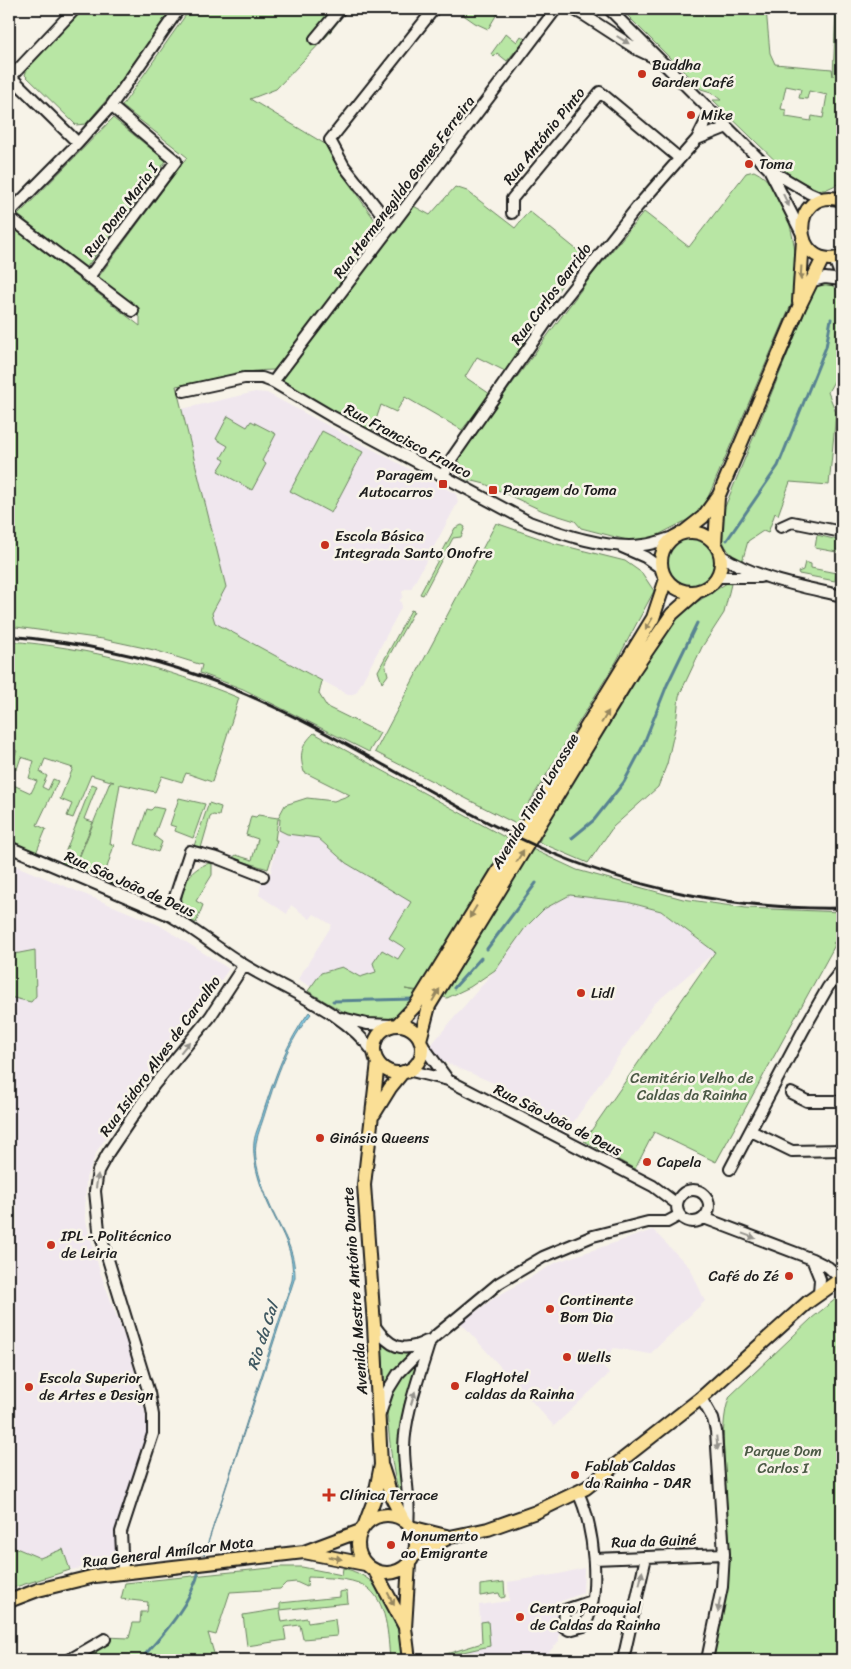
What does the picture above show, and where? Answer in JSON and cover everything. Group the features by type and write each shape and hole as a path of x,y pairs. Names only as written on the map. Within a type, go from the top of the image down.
{"main road":[{"path":"799,307 802,235 806,211 836,197"},
{"path":"719,495 718,549 721,566 716,577 708,586 698,591 686,591 677,588 664,574 663,551 679,535 703,517 719,495 799,307 813,281 833,258 815,254 802,235"},
{"path":"679,535 702,533 718,549"},
{"name":"Avenida Timor Lorossae","path":"394,1025 416,1005 436,974 653,618 664,574"},
{"name":"Avenida Timor Lorossae","path":"420,1042 429,1006 633,671 672,614 698,591"},
{"path":"373,1117 390,1088 405,1071 418,1061 420,1042 410,1028 394,1025 384,1029 378,1036 374,1044 376,1058 389,1071 405,1071"},
{"name":"Avenida Mestre António Duarte","path":"376,1058 373,1117 364,1185 381,1465"},
{"path":"304,1552 393,1573 411,1559 450,1537 500,1526 552,1506 578,1493 701,1398 819,1294 842,1279"},
{"path":"381,1465 392,1498 416,1541 411,1559 406,1628 409,1660"},
{"path":"381,1465 374,1500 358,1547 406,1628"},
{"path":"304,1552 363,1528 380,1516 397,1517 408,1524 450,1537"},
{"name":"Rua General Amílcar Mota","path":"9,1601 70,1581 123,1572 304,1552"}],"street":[{"path":"75,9 10,78 78,143"},
{"path":"9,215 111,106 179,9"},
{"path":"315,39 340,9"},
{"path":"392,227 344,166 330,140 434,9"},
{"name":"Rua Hermenegildo Gomes Ferreira","path":"273,382 556,9"},
{"path":"573,9 638,50 664,63"},
{"path":"584,15 596,9"},
{"path":"610,9 770,170 809,193 836,197"},
{"name":"Rua António Pinto","path":"512,213 512,199 600,92 679,158"},
{"name":"Rua Dona Maria I","path":"89,277 176,161 111,106"},
{"name":"Rua Carlos Garrido","path":"443,476 452,458 548,320 679,158 697,139 711,111"},
{"name":"Rua Carlos Garrido","path":"697,139 726,127"},
{"path":"770,170 802,235"},
{"name":"Rua Dona Maria I","path":"9,215 133,311"},
{"path":"813,281 824,278 842,280 833,258"},
{"name":"Rua Francisco Franco","path":"184,391 244,378 262,378 273,382 330,416 529,522 562,535 619,546"},
{"path":"782,527 792,522 842,532"},
{"path":"619,546 643,545 679,535"},
{"path":"619,546 645,557 664,574"},
{"path":"718,549 734,564 764,577 842,596"},
{"path":"716,577 764,577"},
{"name":"Rua São João de Deus","path":"9,848 169,915 194,928 244,965 339,1017"},
{"path":"169,915 190,851 217,858 263,876"},
{"name":"Rua Isidoro Alves de Carvalho","path":"123,1572 121,1532 148,1453 153,1434 153,1415 149,1393 99,1230 95,1191 98,1171 154,1085 210,1017 244,965"},
{"path":"730,1169 804,1029 828,987 842,969"},
{"path":"339,1017 367,1024 394,1025"},
{"path":"339,1017 362,1036 376,1058"},
{"path":"420,1042 448,1080"},
{"path":"405,1071 448,1080"},
{"name":"Rua São João de Deus","path":"448,1080 664,1193 678,1204"},
{"path":"790,1093 806,1101 842,1101"},
{"path":"751,1132 792,1151 842,1150"},
{"path":"704,1218 709,1206 703,1193 689,1191 682,1196 678,1204 680,1215 691,1222 704,1218 812,1259 828,1267 842,1279"},
{"path":"379,1415 388,1390 398,1374 432,1340 499,1282 543,1257 593,1236 648,1222 667,1222 680,1215"},
{"path":"812,1259 820,1279 819,1294"},
{"path":"374,1325 384,1339 403,1348 413,1348 432,1340"},
{"path":"408,1524 410,1511 404,1446 410,1408 432,1340"},
{"path":"701,1398 713,1419 716,1431 724,1554 722,1587 707,1660"},
{"name":"Rua da Guiné","path":"578,1493 584,1505 594,1559 724,1554"},
{"path":"623,1660 646,1557"},
{"path":"592,1601 594,1594 594,1559"},
{"path":"69,1660 105,1639"}],"shaded area":[{"name":"Escola Básica Integrada Santo Onofre","path":"255,392 267,393 456,494 458,502 411,589 405,589 402,592 403,596 400,600 402,606 356,693 349,695 215,623 212,613 226,587 182,409"},
{"path":"279,830 287,834 318,838 346,863 411,902 389,938 405,948 398,959 364,977 351,974 342,967 321,973 311,987 298,979 332,925 314,914 310,919 291,905 287,914 259,895 263,876 271,872"},
{"name":"IPL - Politécnico de Leiria","path":"9,863 159,925 229,969 98,1149 86,1178 85,1218 100,1272 128,1346 147,1419 147,1437 115,1534 116,1562 70,1570 9,1589"},
{"path":"570,895 627,902 661,911 715,952 654,1004 566,1133 496,1084 440,1060 430,1046 495,970 525,928 544,909"},
{"path":"653,1230 690,1268 705,1301 650,1354 614,1348 601,1363 609,1374 554,1426 461,1323 494,1298 557,1262"},
{"name":"Centro Paroquial de Caldas da Rainha","path":"584,1568 583,1593 559,1602 559,1641 542,1660 427,1660 482,1643 479,1605 509,1601 508,1582"}],"green space":[{"path":"84,9 172,9 172,11 125,78 86,124 76,125 25,75 34,59 42,50"},
{"path":"190,9 348,9 327,36 276,89 250,99 325,144 338,168 382,230 274,370 261,370 176,386 226,587 212,613 215,623 322,681 319,694 327,707 380,733 369,752 243,689 200,673 202,665 154,650 103,639 9,626 9,225 140,326 140,317 97,279 187,157 122,106"},
{"path":"455,9 500,9 488,29 475,23"},
{"path":"621,9 766,9 770,53 775,64 832,69 833,76 836,9 842,9 842,182 825,190 819,190 792,177 713,100 721,100 711,92 701,89","holes":["786,86 801,89 799,98 807,99 809,91 827,95 823,118 812,116 811,121 786,117 786,110 781,109"]},
{"path":"506,33 517,42 521,36 525,39 507,61 497,53 494,57 491,54"},
{"path":"113,118 166,161 86,268 18,215"},
{"path":"754,171 773,187 786,211 793,238 796,263 794,298 703,509 689,519 654,537 640,541 627,540 581,528 575,521 543,511 485,484 465,479 459,474 460,462 457,459 592,275 644,212 689,247 746,173"},
{"path":"455,187 467,191 515,228 529,211 582,254 505,371 477,357 465,377 490,394 462,430 405,397 396,412 381,405 370,437 273,382 410,204 430,215"},
{"path":"828,283 837,289 842,298 842,367 828,392 836,413 829,485 790,482 778,515 775,513 768,533 763,531 748,541 742,562 731,554 724,544 720,519 815,287"},
{"path":"228,416 247,427 251,421 276,434 262,461 266,464 252,490 218,471 225,460 221,458 228,446 216,439"},
{"path":"322,431 363,452 331,513 290,491"},
{"path":"496,523 553,543 625,561 642,573 654,591 616,662 516,824 375,752"},
{"path":"462,525 465,527 461,537 453,538 423,595 420,594 455,528"},
{"path":"691,531 708,536 716,544 721,561 716,578 708,586 691,591 674,586 666,578 661,561 666,544 674,536"},
{"path":"817,535 842,541 842,553 815,548"},
{"path":"805,562 811,564 811,568 836,573 835,581 799,574 798,572 803,570"},
{"path":"727,583 731,584 724,613 702,647 679,696 676,724 667,764 658,787 613,827 588,863 539,842 557,803 665,629 686,609"},
{"path":"411,610 414,611 385,663 388,675 382,683 378,671"},
{"path":"9,641 68,648 126,660 184,677 239,698 212,782 186,773 182,782 162,776 155,792 120,784 110,844 114,845 104,877 115,882 114,884 75,868 110,782 114,782 91,775 73,818 67,816 72,804 60,799 73,768 45,759 40,772 47,776 42,787 48,790 53,779 58,781 37,825 46,829 36,853 9,841 9,783 31,793 37,781 29,778 34,761 21,757 17,769 9,770 9,754 15,755 17,751 10,749 9,753"},
{"path":"314,733 510,840 421,991 405,989 420,992 401,1013 386,1019 375,1021 351,1015 308,991 321,973 342,967 360,977 376,972 373,963 382,950 398,959 405,948 389,938 411,902 346,863 318,838 287,834 279,830 280,819 278,819 275,840 277,840 268,869 232,858 236,855 252,860 258,839 246,835 251,816 256,817 258,815 278,818 285,805 307,798 334,801 350,795 304,772 302,751 306,742"},
{"path":"92,784 97,786 84,819 93,822 74,868 61,863"},
{"path":"179,798 205,804 193,838 175,831 176,827 170,825"},
{"path":"209,803 221,807 219,816 213,815 210,817 201,848 194,846"},
{"path":"154,807 164,809 154,836 162,842 158,852 135,844 147,809 151,810"},
{"name":"Cemitério Velho de Caldas da Rainha","path":"530,848 577,870 683,899 746,908 842,912 842,934 833,943 835,945 716,1162 654,1132 635,1169 584,1141 715,952 661,911 627,902 570,895 544,909 525,928 495,970 470,987 447,998 440,996"},
{"path":"212,864 212,875 196,901 203,905 196,923 184,914 182,905 183,891 192,873 203,865"},
{"path":"35,950 36,996 31,1002 9,997 9,955"},
{"name":"Parque Dom Carlos I","path":"842,1294 842,1660 713,1660 724,1604 729,1562 729,1532 723,1448 726,1410 730,1396 812,1318"},
{"path":"382,1342 413,1351 415,1359 415,1374 403,1410 401,1431 404,1495 402,1500 396,1481 391,1453"},
{"path":"9,1545 40,1558 63,1549 70,1570 9,1589"},
{"path":"280,1567 302,1567 342,1575 343,1568 359,1573 371,1581 381,1591 394,1616 403,1660 390,1660 385,1620 373,1592 365,1586 352,1581 337,1578 308,1577 307,1587 296,1582 286,1583 280,1589 230,1592 216,1635 208,1633 216,1660 83,1660 105,1637 129,1638 133,1623 140,1623 141,1612 147,1612 148,1602 121,1599 125,1583"},
{"path":"504,1582 505,1597 501,1598 499,1593 480,1596 480,1585"},
{"path":"340,1592 347,1592 348,1603 280,1610 282,1622 307,1618 308,1623 335,1619 337,1636 303,1639 300,1625 284,1627 286,1640 247,1646 243,1615 280,1609 280,1603 340,1597"},
{"path":"488,1621 490,1646 454,1654 452,1658 427,1660 482,1643 481,1622"}],"water":[{"path":"309,1012 311,1014 296,1036 279,1072 258,1135 255,1150 257,1166 264,1189 273,1213 290,1247 295,1277 204,1555 292,1280 291,1257 288,1246 269,1205 262,1188 255,1162 254,1142 282,1060"}],"waterway":[{"path":"727,540 778,466 826,347 831,319"},
{"path":"572,838 594,820 624,782 642,748 667,685 697,623"},
{"path":"487,949 536,883"},
{"path":"454,988 481,958"},
{"path":"333,1001 414,999"},
{"name":"Rio da Cal","path":"140,1660 167,1629 184,1605 191,1593 200,1567"}],"railway":[{"path":"9,636 82,645 130,655 177,668 244,693 328,734 492,825 534,845 608,874 646,885 724,901 803,908 842,908"}],"place":[{"name":"Buddha Garden Café","path":"642,74"},
{"name":"Mike","path":"691,115"},
{"name":"Toma","path":"749,164"},
{"name":"Paragem Autocarros","path":"443,484"},
{"name":"Paragem do Toma","path":"493,490"},
{"name":"Escola Básica Integrada Santo Onofre","path":"325,545"},
{"name":"Lidl","path":"581,993"},
{"name":"Ginásio Queens","path":"320,1138"},
{"name":"Capela","path":"647,1162"},
{"name":"IPL - Politécnico de Leiria","path":"51,1245"},
{"name":"Café do Zé","path":"789,1276"},
{"name":"Continente Bom Dia","path":"550,1309"},
{"name":"Wells","path":"567,1357"},
{"name":"FlagHotel caldas da Rainha","path":"455,1386"},
{"name":"Escola Superior de Artes e Design","path":"29,1387"},
{"name":"Fablab Caldas da Rainha - DAR","path":"575,1475"},
{"name":"Clínica Terrace","path":"329,1495"},
{"name":"Monumento ao Emigrante","path":"391,1545"},
{"name":"Centro Paroquial de Caldas da Rainha","path":"520,1617"}]}
